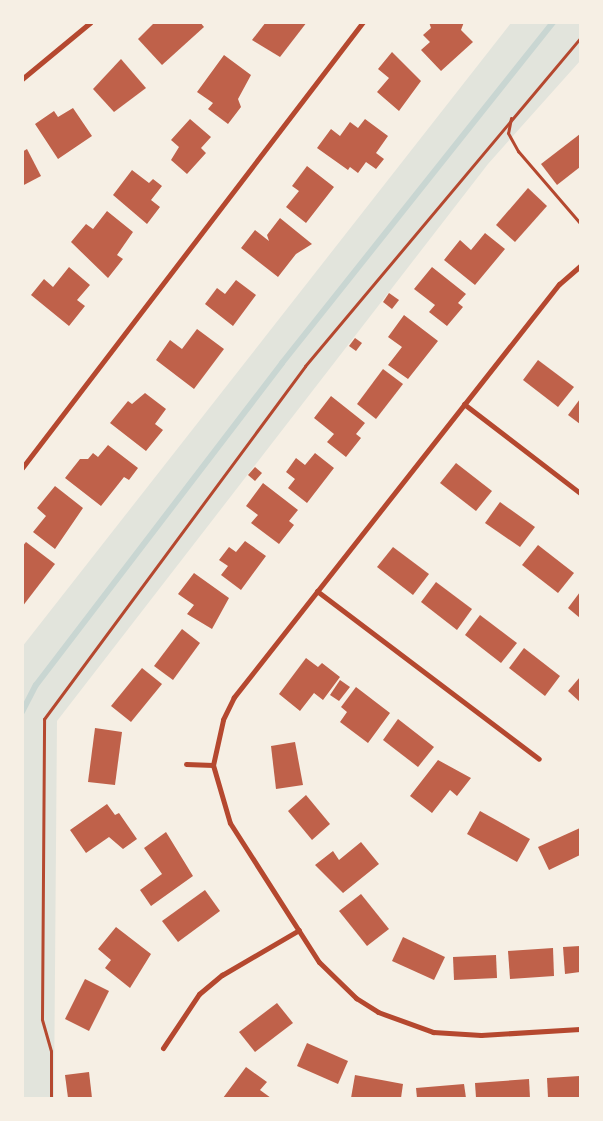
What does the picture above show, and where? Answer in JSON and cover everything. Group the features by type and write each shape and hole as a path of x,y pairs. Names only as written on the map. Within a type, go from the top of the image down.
{"street":[{"path":"22,79 92,22"},
{"path":"22,468 363,22"},
{"path":"580,266 559,284 234,697 223,720 213,765 230,824 299,930 343,987 378,1012 408,1025 462,1035 580,1029"},
{"path":"464,404 580,493"},
{"path":"318,590 539,759"},
{"path":"186,764 213,765"},
{"path":"163,1048 199,994 222,975 299,930"}],"path":[{"path":"51,1098 51,1051 42,1019 44,719 305,366 580,38"},
{"path":"512,118 508,133 518,151 580,223"}],"shaded area":[{"path":"511,23 580,23 580,61 488,164 57,721 54,1098 23,1098 22,647"}],"building":[{"path":"155,22 200,22 204,27 162,65 138,39"},
{"path":"266,22 307,22 280,57 252,40"},
{"path":"429,22 464,22 461,30 473,42 441,71 421,50 430,42 423,35 431,28"},
{"path":"392,52 421,81 399,111 377,92 389,78 378,69"},
{"path":"224,55 251,75 238,99 241,107 228,124 208,109 213,103 197,92"},
{"path":"121,59 146,88 114,112 93,89"},
{"path":"73,108 92,136 58,159 35,124 54,111 58,117"},
{"path":"190,119 211,137 201,148 206,153 187,174 171,160 179,147 171,140"},
{"path":"365,119 388,136 376,153 384,159 376,169 366,162 358,173 350,167 348,170 317,148 331,129 340,136 350,122 358,128"},
{"path":"580,134 580,167 557,185 541,164"},
{"path":"27,149 41,176 22,186 22,152"},
{"path":"307,166 334,187 306,223 286,207 299,191 292,186"},
{"path":"132,170 149,183 153,179 162,186 151,200 160,207 147,224 113,195"},
{"path":"528,188 547,206 515,242 496,225"},
{"path":"107,211 133,232 117,255 123,259 108,278 71,242 86,224 93,229"},
{"path":"280,218 312,244 296,254 278,277 241,248 255,230 269,241 267,235"},
{"path":"485,233 505,249 475,285 444,260 460,240 471,250"},
{"path":"69,267 90,285 77,300 85,306 69,326 31,295 44,279 53,287"},
{"path":"432,267 466,294 458,303 463,307 447,326 429,312 435,305 414,289"},
{"path":"236,280 256,295 233,326 205,304 217,288 225,294"},
{"path":"389,293 399,300 392,309 383,302"},
{"path":"404,315 438,341 408,379 388,365 402,347 388,337"},
{"path":"197,329 224,349 194,389 156,360 170,340 182,349"},
{"path":"355,338 362,343 356,351 349,346"},
{"path":"538,360 574,387 558,407 523,380"},
{"path":"383,369 403,384 376,419 357,404"},
{"path":"145,393 166,409 155,424 163,430 146,451 110,423 128,401 132,404"},
{"path":"331,396 365,423 356,434 361,438 346,457 327,442 334,434 314,418"},
{"path":"580,399 580,424 568,415"},
{"path":"108,445 138,468 129,480 124,477 101,506 65,478 80,459 88,459 93,453 98,457"},
{"path":"315,453 334,468 307,503 288,488 295,479 286,472 296,458 305,465"},
{"path":"456,463 492,491 476,511 440,483"},
{"path":"255,467 262,473 255,481 248,475"},
{"path":"263,483 298,510 289,521 294,525 279,544 251,523 258,515 246,506"},
{"path":"55,486 83,508 55,549 33,532 46,516 37,508"},
{"path":"500,502 535,527 520,547 485,523"},
{"path":"245,541 266,556 241,590 221,575 228,566 219,560 229,547 236,552"},
{"path":"26,542 55,564 22,607 22,547"},
{"path":"538,545 574,573 558,593 522,565"},
{"path":"393,547 429,574 413,595 377,567"},
{"path":"194,573 229,598 212,629 187,614 194,605 178,594"},
{"path":"436,582 472,609 457,630 421,602"},
{"path":"580,592 580,618 568,608"},
{"path":"480,615 517,643 501,663 465,635"},
{"path":"182,629 200,643 173,680 154,666"},
{"path":"524,648 560,676 545,696 509,668"},
{"path":"306,658 318,667 322,663 340,677 323,700 314,693 300,711 279,694"},
{"path":"142,668 162,684 131,722 111,706"},
{"path":"580,677 580,702 568,691"},
{"path":"340,680 350,687 339,701 330,695"},
{"path":"356,687 390,713 368,743 340,722 347,712 341,707"},
{"path":"398,719 434,747 418,767 383,740"},
{"path":"95,728 122,732 115,785 88,782"},
{"path":"295,742 303,785 276,789 271,746"},
{"path":"438,760 471,778 457,796 450,790 432,813 410,796"},
{"path":"306,795 330,824 312,840 288,811"},
{"path":"107,804 115,815 119,813 137,839 123,849 109,837 86,853 70,830"},
{"path":"480,811 530,839 517,862 467,834"},
{"path":"580,828 580,855 549,870 538,847"},
{"path":"166,832 193,876 151,906 140,890 162,874 144,848"},
{"path":"361,842 379,864 343,893 315,865 333,851 339,860"},
{"path":"205,890 220,911 178,942 162,921"},
{"path":"361,894 389,929 367,946 339,911"},
{"path":"116,927 151,954 130,988 105,968 111,960 98,949"},
{"path":"403,937 445,957 434,980 392,961"},
{"path":"580,946 580,972 565,974 563,947"},
{"path":"553,948 554,976 510,979 508,951"},
{"path":"496,955 497,978 454,980 453,957"},
{"path":"85,979 109,991 89,1031 65,1019"},
{"path":"277,1003 293,1023 255,1052 239,1032"},
{"path":"307,1043 348,1061 338,1084 297,1066"},
{"path":"246,1067 267,1082 260,1090 271,1098 223,1098"},
{"path":"89,1072 92,1098 68,1098 65,1075"},
{"path":"355,1075 403,1084 401,1098 351,1098"},
{"path":"580,1076 580,1098 548,1098 547,1078"},
{"path":"529,1079 530,1098 476,1098 475,1083"},
{"path":"464,1084 466,1098 417,1098 416,1088"}],"waterway":[{"path":"22,712 36,685 282,363 553,22"}]}
